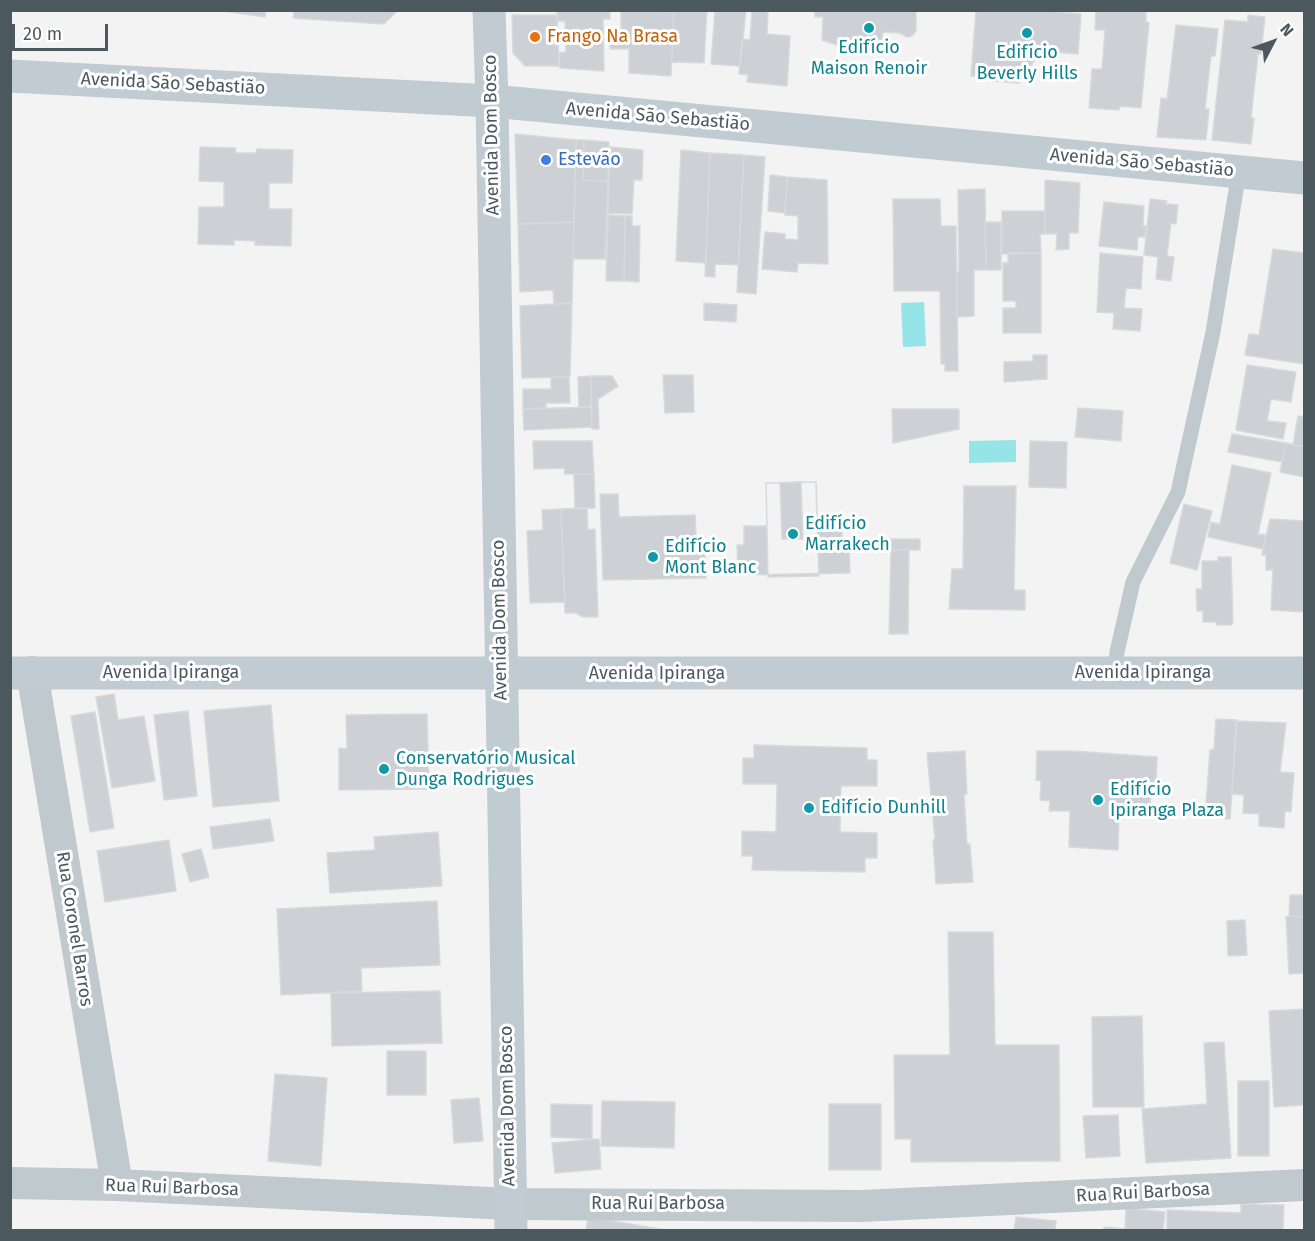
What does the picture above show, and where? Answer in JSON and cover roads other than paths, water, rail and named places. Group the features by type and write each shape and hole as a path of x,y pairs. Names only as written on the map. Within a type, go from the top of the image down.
{"street":[{"name":"Avenida Dom Bosco","path":"489,10 510,1217"},
{"name":"Avenida São Sebastião","path":"10,76 492,101 1305,178"},
{"name":"Avenida Ipiranga","path":"21,673 1305,673"},
{"name":"Rua Coronel Barros","path":"21,673 117,1185"},
{"name":"Rua Rui Barbosa","path":"10,1183 117,1185 510,1217 862,1206 1305,1185"}],"lane":[{"path":"1115,673 1117,652 1133,582 1178,492 1213,332 1239,172"}],"water":[{"path":"924,302 926,346 903,347 901,303"},
{"path":"1016,440 1016,462 969,463 969,441"}],"place":[{"name":"Edifício Maison Renoir","path":"869,28"},
{"name":"Edifício Beverly Hills","path":"1027,33"},
{"name":"Frango Na Brasa","path":"535,37"},
{"name":"Estevão","path":"546,160"},
{"name":"Edifício Marrakech","path":"793,534"},
{"name":"Edifício Mont Blanc","path":"653,557"},
{"name":"Conservatório Musical Dunga Rodrigues","path":"384,769"},
{"name":"Edifício Ipiranga Plaza","path":"1098,800"},
{"name":"Edifício Dunhill","path":"809,808"}]}
